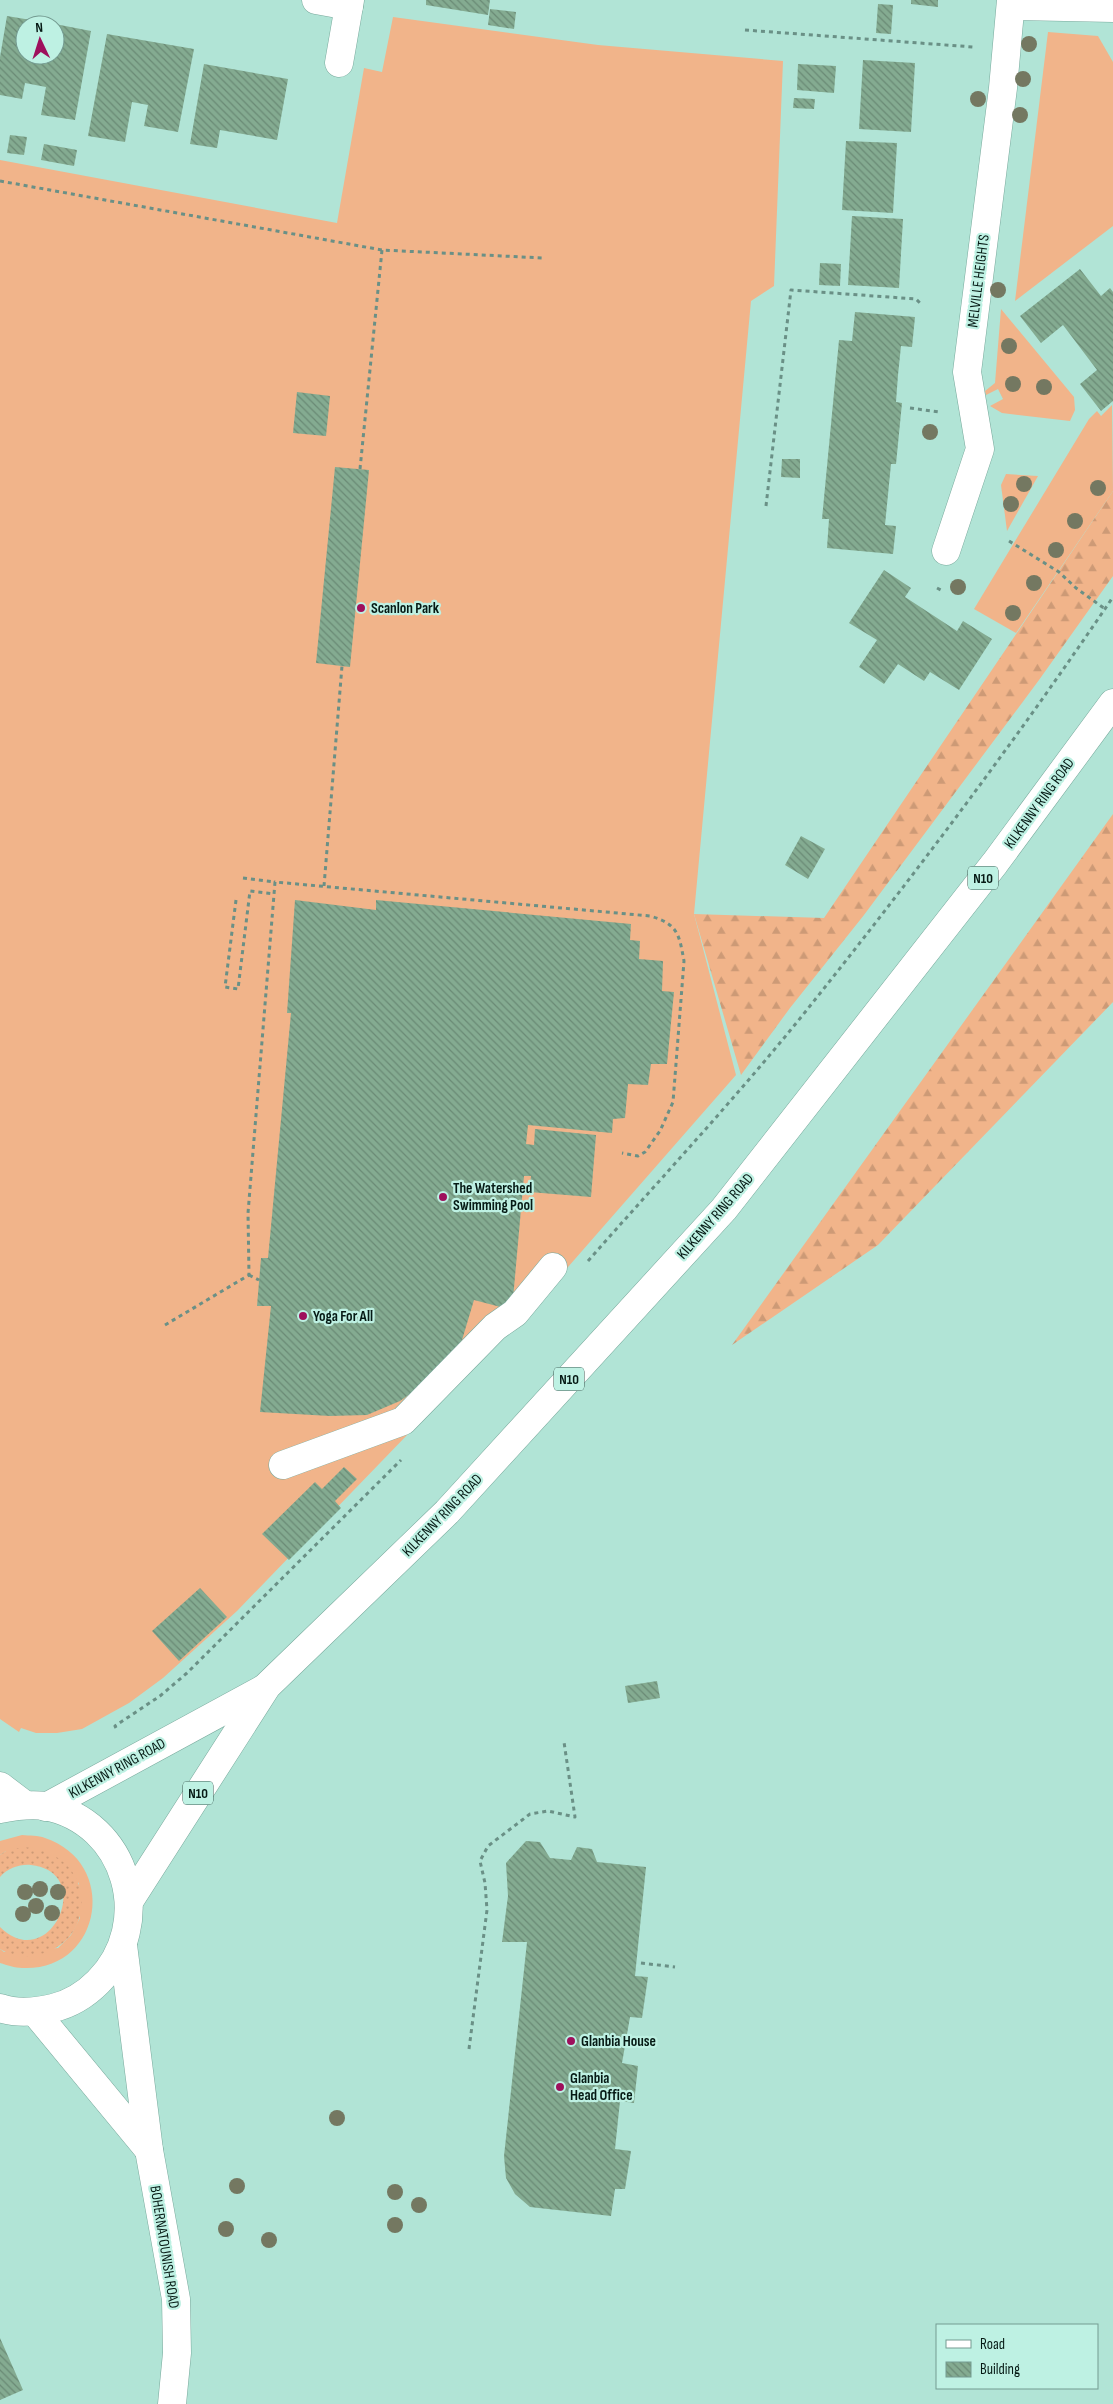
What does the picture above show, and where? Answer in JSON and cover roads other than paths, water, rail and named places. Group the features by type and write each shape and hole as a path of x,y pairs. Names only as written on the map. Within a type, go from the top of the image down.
{"main road":[{"path":"316,0 349,3 339,64"},
{"name":"MELVILLE HEIGHTS","path":"946,551 980,449 967,372 1003,88 1011,3 1113,8"},
{"name":"KILKENNY RING ROAD","path":"130,1900 267,1686 448,1512 724,1209 995,863 1113,703"},
{"path":"283,1466 403,1421 495,1327 515,1314 553,1267"},
{"name":"KILKENNY RING ROAD","path":"24,1807 267,1686"},
{"path":"0,1786 24,1807"},
{"name":"N10","path":"3,2011 36,2012 64,2005 89,1991 110,1970 124,1945 129,1923 130,1900 122,1867 104,1840 78,1818 24,1807"},
{"name":"BOHERNATOUNISH ROAD","path":"124,1945 149,2150 176,2299 177,2353 172,2404"},
{"name":"BOHERNATOUNISH ROAD","path":"36,2012 149,2150"}],"place":[{"name":"Scanlon Park","path":"361,608"},
{"name":"The Watershed Swimming Pool","path":"443,1197"},
{"name":"Yoga For All","path":"303,1316"},
{"name":"Glanbia House","path":"571,2041"},
{"name":"Glanbia Head Office","path":"560,2087"}]}
